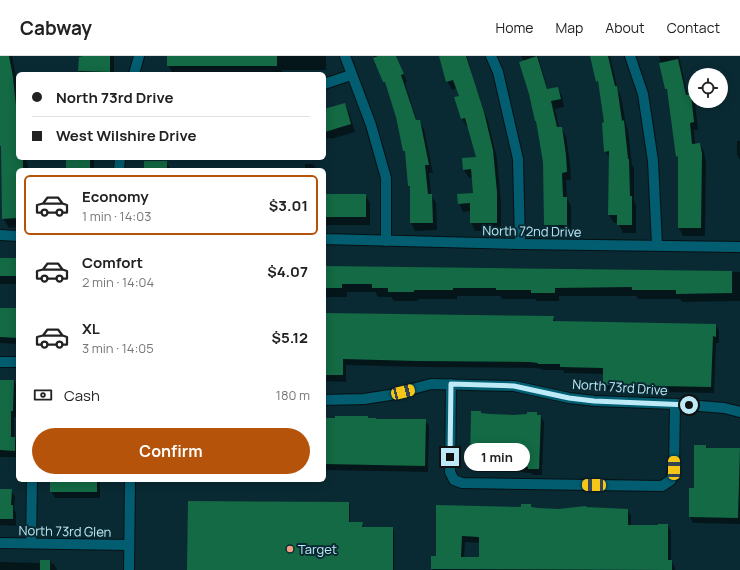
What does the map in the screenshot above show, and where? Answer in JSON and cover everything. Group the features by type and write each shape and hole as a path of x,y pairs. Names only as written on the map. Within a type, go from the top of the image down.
{"street":[{"path":"135,72 139,56"},
{"path":"345,56 371,125 386,178 386,241"},
{"path":"492,56 498,72 518,158 520,244"},
{"path":"630,56 644,94 653,161 657,245"},
{"path":"326,83 351,75"},
{"path":"0,235 16,236"},
{"name":"North 72nd Drive","path":"326,239 520,244 740,247"},
{"path":"0,362 16,362"},
{"name":"North 73rd Drive","path":"326,400 364,399 390,395 431,384 451,384 514,386 569,398 594,401 675,404 724,408 740,412"},
{"path":"451,384 450,472 454,480 462,483 662,486 671,480 674,468 675,404"},
{"name":"North 73rd Drive","path":"724,408 740,405"},
{"path":"31,543 32,482"},
{"path":"129,570 130,482"},
{"name":"North 73rd Glen","path":"0,543 129,545"}],"building":[{"path":"0,56 9,56 16,106 16,160 23,160 23,168 16,168 16,218 2,219"},
{"path":"110,56 110,72 78,71 79,57"},
{"path":"167,56 277,56 277,66 167,66"},
{"path":"378,56 396,56 404,74 401,75 416,120 420,120 429,165 425,165 428,194 432,194 433,223 410,223 410,186 408,186 405,151 403,151 396,117 385,82 383,82 373,58"},
{"path":"439,56 466,56 484,112 493,150 497,192 497,223 470,223 470,203 458,204 457,194 473,193 471,169 463,170 462,158 476,157 465,118 461,119 454,97 459,96 453,80 446,82"},
{"path":"537,56 547,89 558,87 561,99 551,101 557,127 562,127 566,155 567,172 562,173 563,197 567,197 567,225 544,225 543,162 536,121 519,62"},
{"path":"590,56 608,56 615,86 617,86 622,121 624,120 629,159 630,196 632,196 632,225 617,225 617,215 608,215 609,151 604,152 602,123 604,122 598,81 596,82"},
{"path":"678,59 686,95 688,95 688,108 692,108 694,122 690,123 692,144 700,143 702,154 701,228 678,228 678,156 676,157 667,89 665,89 659,63"},
{"path":"345,103 351,124 326,132 326,108"},
{"path":"66,160 90,160 90,168 66,168"},
{"path":"144,161 167,161 167,168 144,168"},
{"path":"326,194 366,194 366,217 326,217"},
{"path":"0,258 16,258 16,276 0,276"},
{"path":"326,266 732,271 732,293 676,294 676,290 632,290 632,287 555,288 555,293 531,293 531,290 496,290 496,288 453,288 453,290 388,292 388,288 372,288 372,284 342,284 342,288 326,288"},
{"path":"0,308 16,308 16,338 0,337"},
{"path":"326,313 554,316 553,321 716,324 716,337 713,336 711,387 603,385 603,368 560,367 560,364 538,364 530,362 343,359 343,375 326,375"},
{"path":"0,380 14,380 13,411 11,411 11,437 15,437 15,451 0,450"},
{"path":"471,411 513,415 527,414 527,412 537,412 537,415 541,415 539,469 528,469 528,467 520,466 470,466"},
{"path":"335,416 368,416 368,418 376,419 426,419 425,466 326,464 326,418 335,418"},
{"path":"694,445 706,445 706,448 740,448 738,518 689,517 689,488 694,488"},
{"path":"50,482 97,482 97,492 50,492"},
{"path":"0,489 12,489 11,505 13,505 13,519 0,519"},
{"name":"Target","path":"188,501 349,502 349,522 363,522 362,527 393,527 393,570 187,570"},
{"path":"521,504 531,504 531,507 538,508 558,509 586,506 628,509 628,525 668,524 668,560 672,560 672,570 431,569 431,556 436,556 436,505 521,507","holes":["462,536 479,537 479,557 461,557"]},
{"path":"40,560 50,560 50,570 40,570"}],"place":[{"name":"Target","path":"290,549"}],"route":[{"path":"450,457 451,384 514,386 569,398 594,401 689,405"}]}
